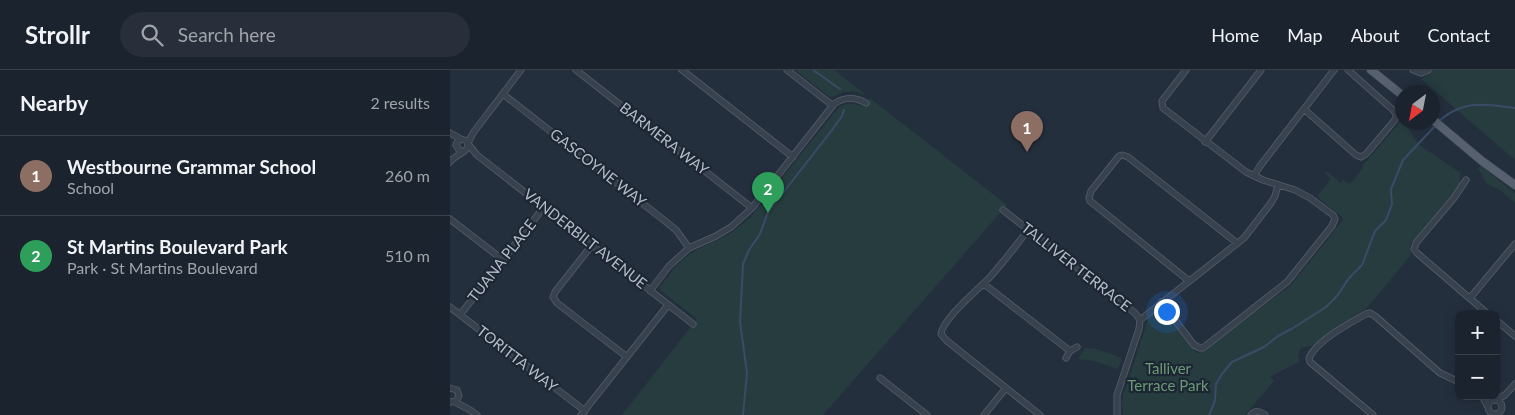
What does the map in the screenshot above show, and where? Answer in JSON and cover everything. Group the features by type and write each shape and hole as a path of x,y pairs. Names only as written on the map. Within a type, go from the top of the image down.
{"main road":[{"path":"1371,70 1395,89"},
{"path":"1440,125 1482,161 1515,185"}],"street":[{"path":"452,159 464,151 465,141 521,70"},
{"name":"BARMERA WAY","path":"576,70 752,208"},
{"path":"682,70 793,157"},
{"path":"787,70 832,106"},
{"path":"1161,302 1194,345 1203,348 1287,282 1332,226 1334,219 1331,213 1306,195 1254,176 1238,168 1166,111 1162,101 1186,70"},
{"path":"1205,142 1261,70"},
{"path":"1254,176 1334,70"},
{"path":"1304,109 1356,155 1361,157 1366,154 1394,122 1397,115 1348,70"},
{"path":"1413,70 1422,73 1428,70"},
{"name":"GASCOYNE WAY","path":"503,94 676,230 689,248"},
{"path":"650,291 673,262 689,248 731,227 752,208 832,106 844,99 851,98 866,103"},
{"name":"VANDERBILT AVENUE","path":"450,134 465,141 477,155 693,324"},
{"name":"VANDERBILT AVENUE","path":"450,134 459,150 477,155"},
{"path":"452,159 458,141 465,141"},
{"path":"1189,281 1090,201 1091,192 1120,156 1128,157 1237,243"},
{"path":"1466,180 1454,198 1415,244 1414,249 1417,254 1484,310"},
{"path":"1140,320 1246,235 1271,203 1278,185"},
{"name":"TUANA PLACE","path":"460,315 544,207"},
{"name":"TALLIVER TERRACE","path":"1003,210 1135,313 1140,320 1139,329 1117,395 1117,415"},
{"path":"450,219 503,260"},
{"path":"1028,230 984,284 954,312 942,328 941,334 944,339 1040,415"},
{"path":"1470,298 1515,244"},
{"path":"592,245 556,292 554,298 557,303 626,357"},
{"path":"984,284 1070,351"},
{"path":"583,413 668,304"},
{"name":"TORITTA WAY","path":"450,307 583,413"},
{"path":"1373,415 1310,362 1309,358 1334,332 1366,314 1370,314 1440,373 1455,380"},
{"path":"1500,323 1515,336"},
{"path":"1066,358 1070,351 1077,347"},
{"path":"880,378 927,415"},
{"path":"1500,397 1508,392 1515,384"},
{"path":"450,388 457,390 459,396 470,410"},
{"path":"984,415 1006,388"},
{"path":"1506,415 1502,408 1500,402 1494,400 1490,403 1488,410 1496,415 1501,412 1502,408 1508,392"},
{"path":"452,403 458,400 459,396"},
{"path":"452,403 477,415"},
{"path":"1251,415 1257,412 1264,415"}],"green space":[{"path":"795,70 834,70 869,97 860,93 846,92 830,97"},
{"path":"1433,70 1515,70 1515,160 1440,95 1440,85 1428,85 1421,79"},
{"path":"870,98 1007,205 823,415 622,415 697,319 660,290 660,287 676,266 698,249 728,235 750,218 837,109 850,104 863,107"},
{"name":"Talliver Terrace Park","path":"1395,128 1395,130 1409,130 1418,144 1461,173 1461,185 1410,245 1411,255 1367,308 1330,331 1314,345 1301,348 1298,355 1300,361 1270,377 1274,381 1245,415 1123,415 1123,396 1149,316 1162,310 1198,354 1290,286 1343,220 1342,217 1319,198 1318,195 1331,179 1325,173 1326,171 1341,183 1343,180 1350,184 1363,168 1363,165"},
{"path":"1481,166 1515,193 1515,203 1501,191 1486,183 1478,168"},
{"path":"1085,348 1097,349 1122,358 1118,369 1094,361 1078,359"}],"waterway":[{"path":"813,70 840,89"},
{"path":"1440,120 1463,107 1485,105 1515,108"},
{"path":"743,415 747,373 740,322 743,264 749,250 760,234 768,212 832,130 844,110"},
{"path":"1209,415 1215,401 1216,384 1232,362 1264,347 1278,336 1326,307 1362,265 1375,231 1386,220 1392,204 1391,189 1403,160 1431,130"}],"place":[{"name":"Westbourne Grammar School","path":"1027,152"},
{"name":"St Martins Boulevard Park","path":"768,213"}]}
